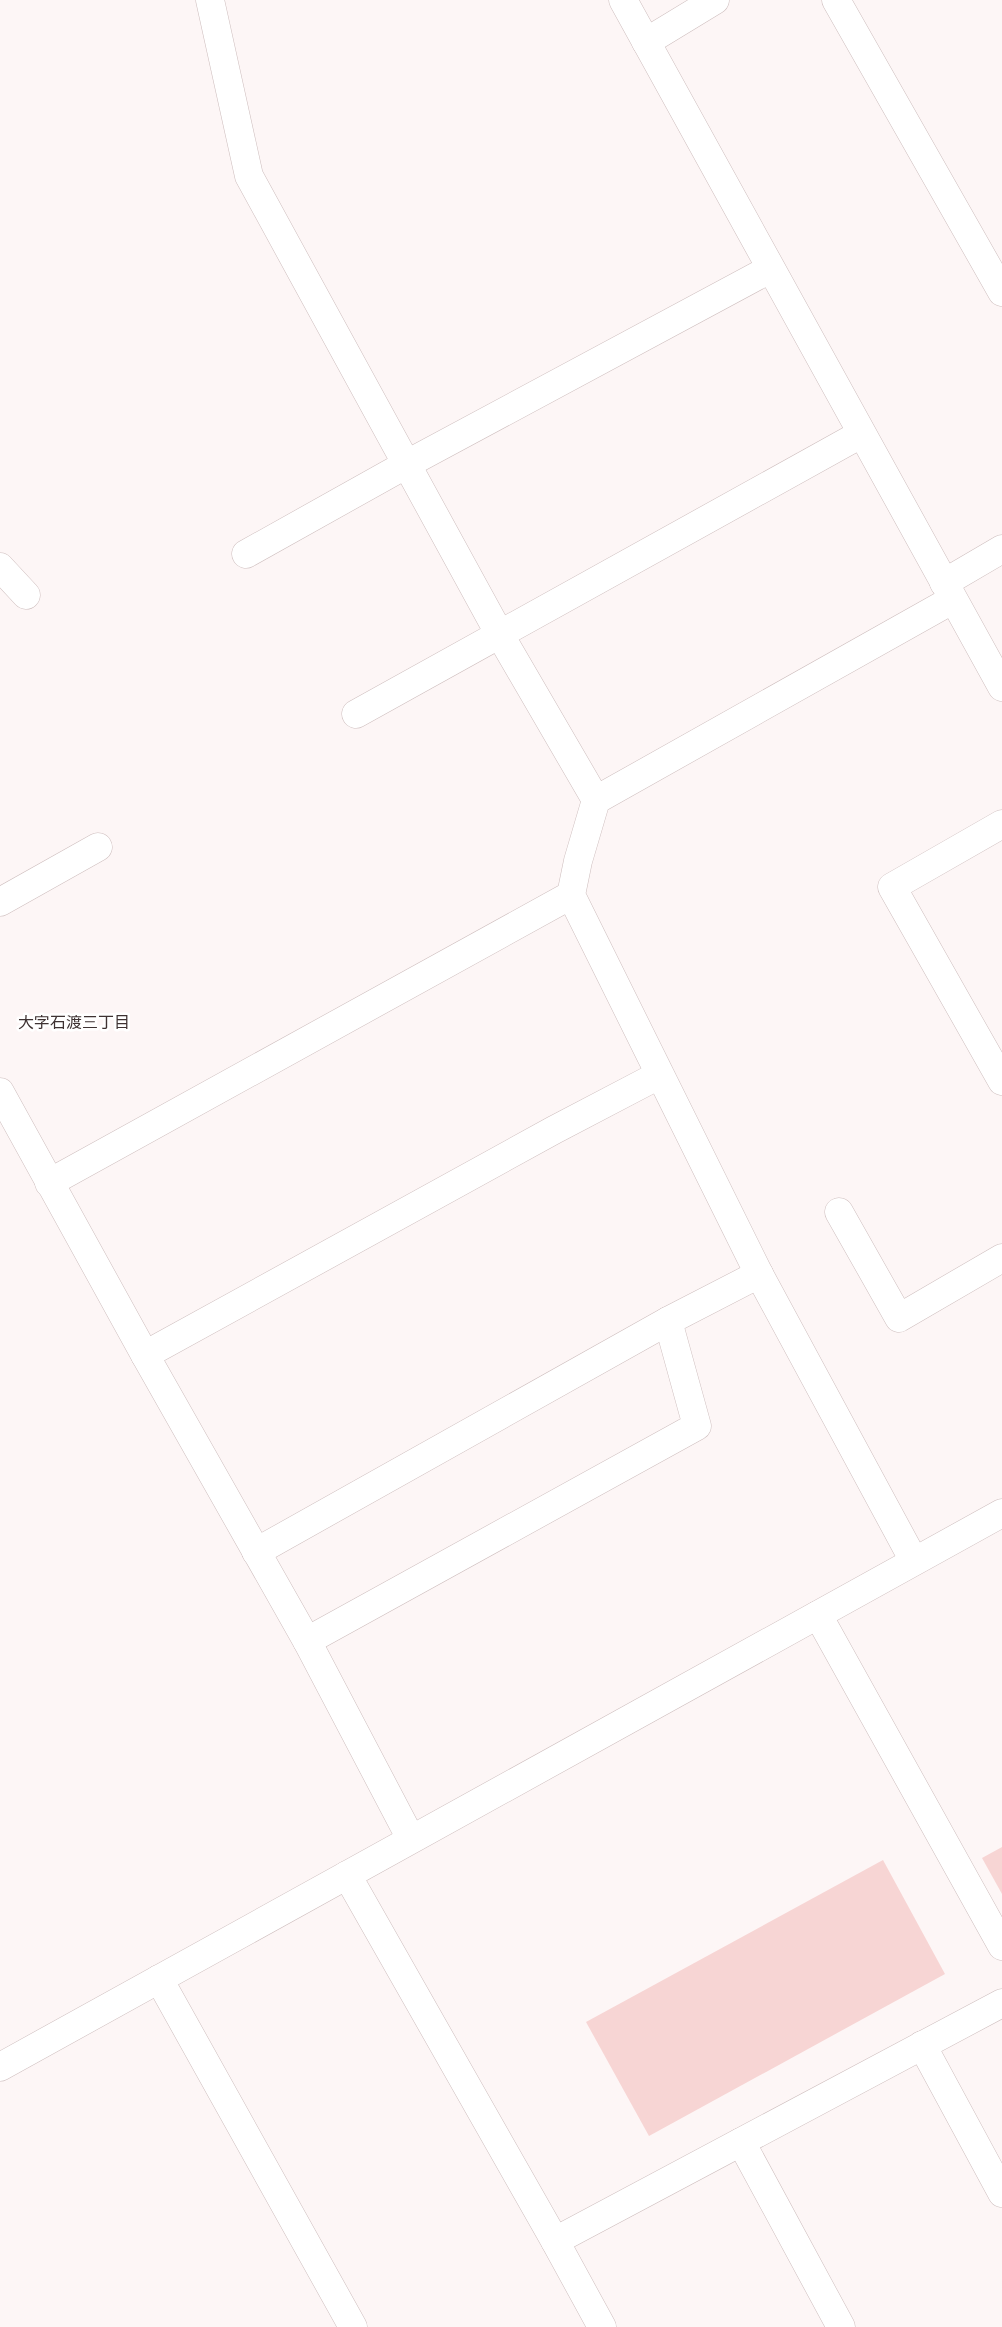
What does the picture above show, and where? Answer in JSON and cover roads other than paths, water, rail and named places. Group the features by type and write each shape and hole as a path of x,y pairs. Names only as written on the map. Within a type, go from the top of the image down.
{"street":[{"path":"210,0 249,176 500,635 596,800"},
{"path":"623,0 1002,687"},
{"path":"646,42 715,0"},
{"path":"836,0 1002,292"},
{"path":"246,554 407,464 770,269"},
{"path":"356,714 861,434"},
{"path":"914,1561 759,1274 571,896 578,861 596,800 948,591 1002,549"},
{"path":"0,567 26,595"},
{"path":"1002,824 892,887 1002,1081"},
{"path":"0,902 98,846"},
{"path":"49,1183 571,896"},
{"path":"145,1355 554,1130 659,1075"},
{"path":"0,1092 145,1355 308,1641 411,1839"},
{"path":"839,1212 899,1318 1002,1258"},
{"path":"256,1552 668,1321 759,1274"},
{"path":"308,1641 697,1426 668,1321"},
{"path":"0,2067 1002,1513"},
{"path":"818,1615 1002,1946"},
{"path":"347,1875 602,2327"},
{"path":"159,1979 352,2327"},
{"path":"555,2241 1002,2003"},
{"path":"922,2045 1002,2193"},
{"path":"741,2142 841,2327"}],"district":[{"name":"大字石渡三丁目","path":"74,1022"}]}
